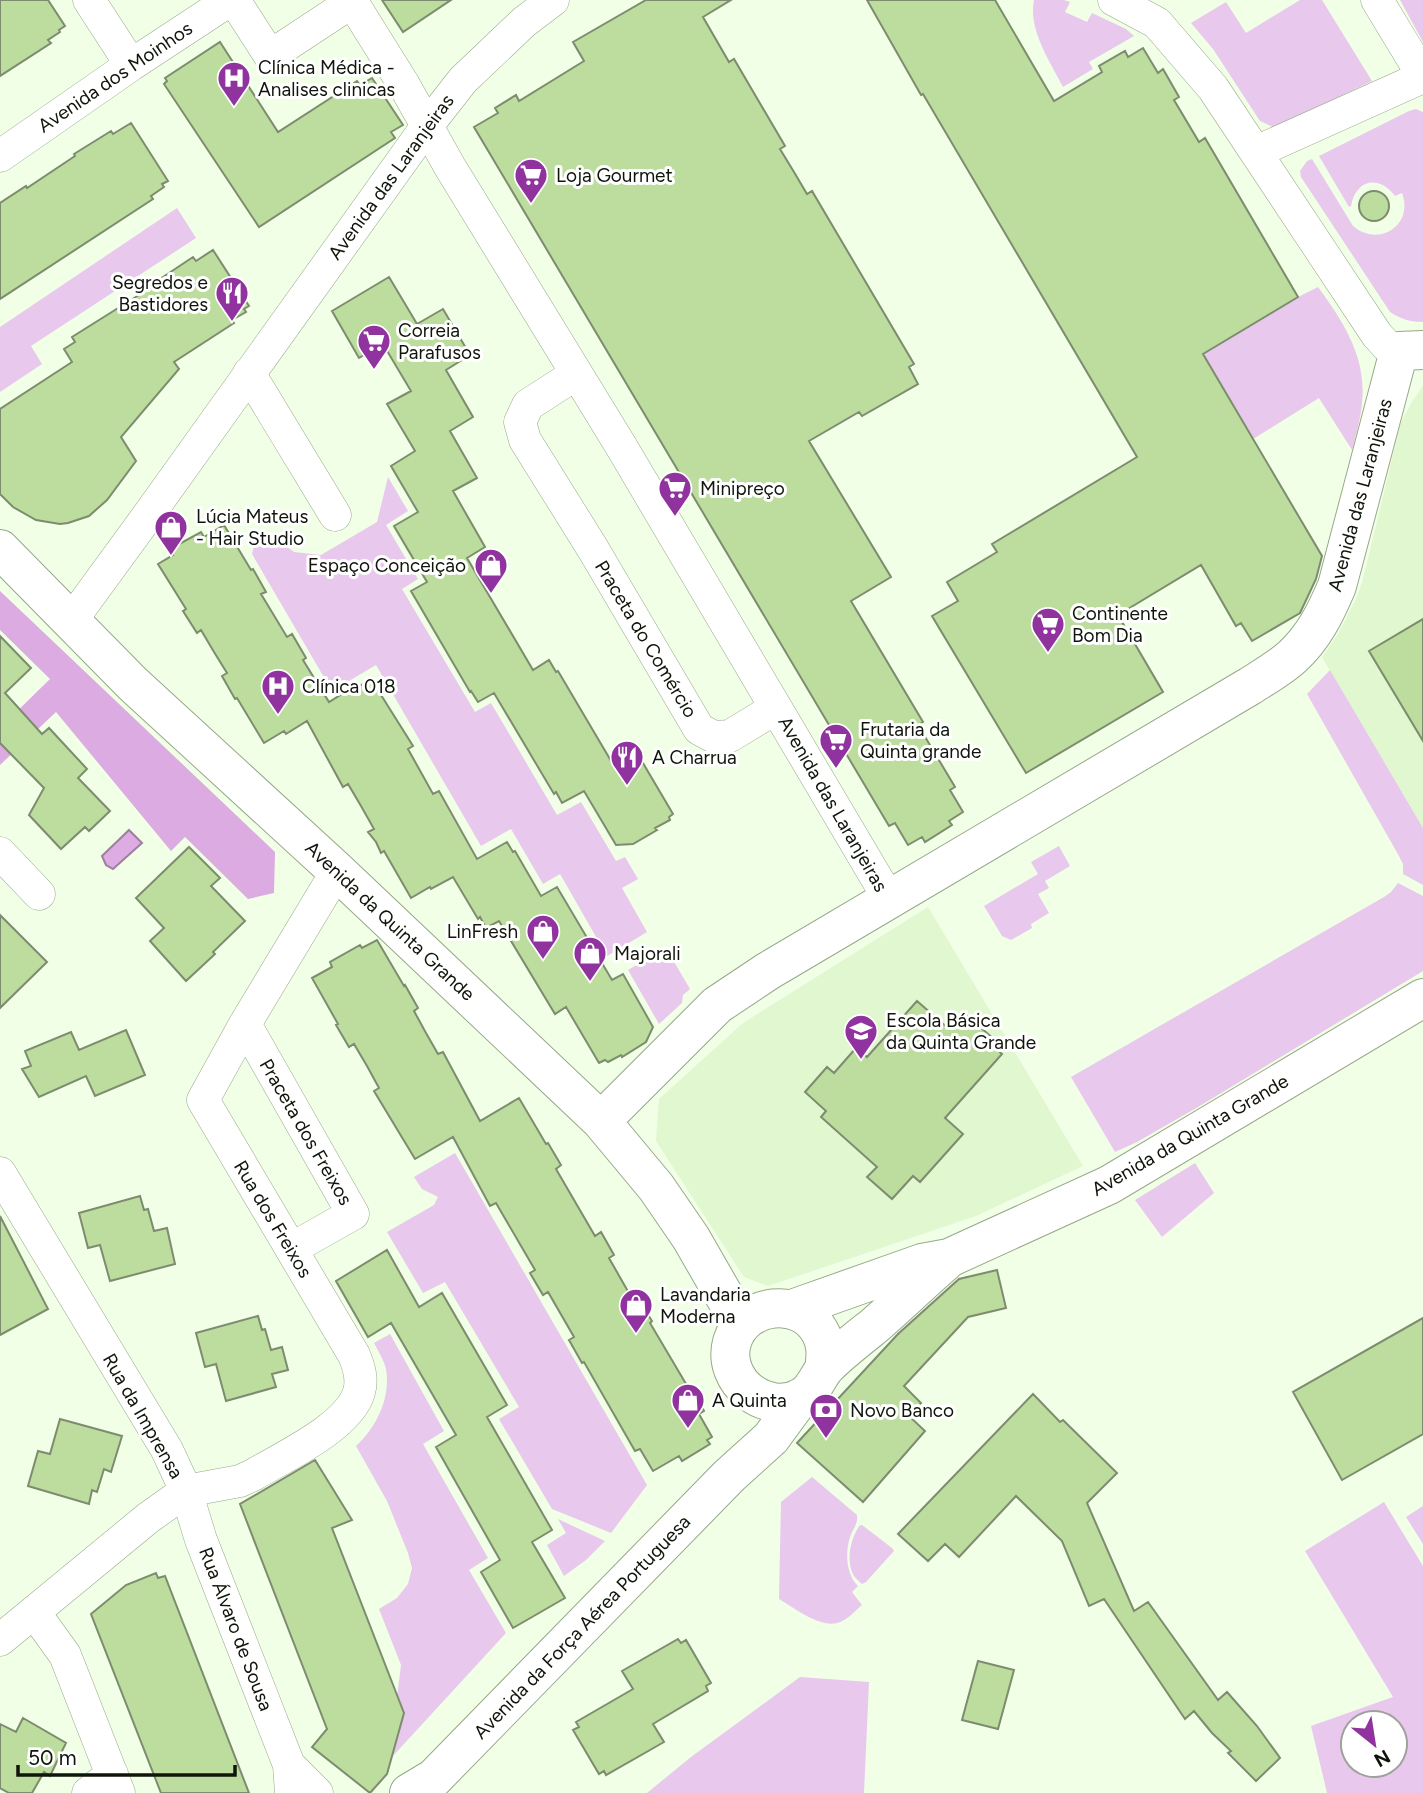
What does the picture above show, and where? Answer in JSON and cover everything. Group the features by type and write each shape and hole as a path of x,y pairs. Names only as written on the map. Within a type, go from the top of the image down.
{"street":[{"path":"89,0 125,57"},
{"name":"Avenida dos Moinhos","path":"0,156 131,65 232,0 270,56 352,1 427,126"},
{"name":"Avenida das Laranjeiras","path":"71,621 463,79 524,22 554,0"},
{"name":"Avenida das Laranjeiras","path":"601,1121 717,1005 768,971 1251,686 1291,658 1310,638 1326,612 1337,586 1411,350 1387,346 1377,335 1213,88 1167,33 1154,21 1114,0"},
{"path":"1255,152 1423,77 1377,0"},
{"path":"427,126 776,708"},
{"path":"249,373 335,515"},
{"name":"Praceta do Comércio","path":"576,374 528,405 520,422 526,440 699,729 715,737 730,736 776,708"},
{"name":"Avenida da Quinta Grande","path":"0,549 133,684 337,871 601,1121 656,1187 691,1238 741,1325 755,1313 774,1308 792,1309 922,1263 949,1258 1109,1185 1423,998"},
{"name":"Avenida das Laranjeiras","path":"776,708 889,899"},
{"path":"0,853 39,894"},
{"name":"Rua dos Freixos","path":"186,1492 240,1481 253,1475 330,1429 347,1413 359,1391 361,1377 354,1355 203,1100 245,1024 337,871"},
{"name":"Praceta dos Freixos","path":"245,1024 353,1214 291,1249"},
{"name":"Rua da Imprensa","path":"0,1173 167,1450 186,1492 148,1518 0,1640"},
{"name":"Avenida da Quinta Grande","path":"813,1383 949,1258"},
{"path":"741,1325 732,1342 731,1360 736,1378 746,1390 765,1401 783,1402 813,1383 826,1350 820,1332 808,1318 792,1309"},
{"name":"Avenida da Força Aérea Portuguesa","path":"423,1788 729,1476 771,1438 813,1383"},
{"name":"Avenida da Força Aérea Portuguesa","path":"729,1476 744,1429 746,1390"},
{"name":"Rua Álvaro de Sousa","path":"186,1492 201,1540 290,1779 317,1793"},
{"path":"34,1612 65,1655 106,1787"}],"shaded area":[{"path":"1034,0 1070,2 1065,12 1087,22 1092,13 1126,29 1134,36 1089,62 1093,69 1063,87 1037,34"},
{"path":"1300,0 1322,0 1372,81 1275,128 1260,121 1213,49 1191,23 1226,2 1246,33"},
{"path":"1400,0 1423,0 1423,42"},
{"path":"1416,109 1423,112 1423,322 1406,320 1390,312 1301,177 1300,171 1307,161 1312,159 1353,226 1373,235 1392,230 1403,215 1402,193 1395,196 1382,185 1369,183 1358,190 1349,207 1319,156"},
{"path":"177,208 196,238 31,346 42,364 0,392 0,327"},
{"path":"1318,287 1344,327 1361,370 1361,408 1352,450 1319,398 1253,439 1203,354"},
{"path":"1423,386 1423,828 1322,657 1338,634 1362,583 1401,422"},
{"path":"388,477 408,511 386,525 418,579 402,589 475,712 491,703 557,815 581,802 616,861 625,857 638,879 622,888 647,932 607,956 560,874 543,884 511,829 481,846 376,665 332,691 252,554 254,545 275,533 279,541 294,552 321,555 377,522"},
{"path":"0,591 275,852 274,893 248,899 185,837 171,851 56,712 0,765 0,728 50,679 0,630"},
{"path":"1330,670 1423,828 1423,885 1403,874 1403,864 1399,856 1307,694"},
{"path":"129,830 142,843 113,869 106,865 102,856"},
{"path":"1059,846 1070,866 1045,881 1049,888 1038,894 1049,913 1031,924 1032,928 1011,940 1002,936 984,906 1038,874 1031,862"},
{"path":"1398,883 1423,896 1423,971 1198,1107 1115,1152 1071,1077 1384,897"},
{"name":"Escola Básica da Quinta Grande","path":"928,907 1083,1166 976,1216 768,1286 744,1277 656,1141 659,1099 743,1023"},
{"path":"666,948 690,989 683,995 682,1003 659,1024 628,970"},
{"path":"455,1153 647,1485 611,1533 552,1509 499,1419 519,1407 445,1282 423,1293 387,1232 434,1205 438,1197 422,1189 414,1177"},
{"path":"1195,1163 1214,1193 1162,1237 1135,1200"},
{"path":"390,1334 444,1431 423,1444 488,1558 469,1570 506,1633 392,1757 404,1713 397,1697 401,1665 379,1609 397,1598 408,1584 412,1568 387,1501 356,1446 376,1421 384,1401 386,1369 374,1343"},
{"path":"812,1477 857,1515 848,1543 847,1556 851,1576 858,1586 852,1592 862,1605 846,1619 833,1624 817,1621 779,1599 781,1502"},
{"path":"1384,1502 1423,1566 1423,1793 1327,1793 1311,1726 1339,1716 1339,1779 1409,1779 1409,1709 1359,1709 1393,1697 1305,1551"},
{"path":"1423,1506 1423,1544 1406,1517"},
{"path":"558,1519 605,1541 586,1560 564,1576 547,1545 566,1533"},
{"path":"860,1525 894,1551 862,1584 854,1576 850,1563 852,1542"},
{"path":"800,1677 869,1682 864,1793 647,1793 691,1757"}],"building":[{"path":"0,0 48,0 65,26 48,40 51,43 0,76"},
{"path":"382,0 451,0 403,32"},
{"path":"646,0 731,0 703,17 729,62 734,59 785,146 780,149 807,194 812,191 914,364 909,367 918,384 862,416 859,412 809,441 891,577 851,601 923,722 918,725 955,787 950,790 963,812 949,821 952,825 925,842 922,837 908,845 895,823 889,826 474,127 498,113 495,108 516,95 519,101 584,61 573,42"},
{"path":"867,0 995,0 1054,101 1102,72 1099,66 1125,51 1128,57 1143,48 1158,73 1163,69 1179,97 1174,100 1199,142 1205,138 1298,297 1203,354 1322,556 1316,579 1300,613 1252,641 1241,623 1236,626 1201,565 1118,615 1163,692 1026,773 932,616 958,601 947,582 997,552 992,544 1137,457"},
{"path":"220,42 278,132 357,81 360,85 372,78 403,125 391,132 395,138 259,227 164,84 167,81 165,78"},
{"path":"131,123 168,181 162,184 164,187 151,196 153,199 0,299 0,203 26,186 27,188 111,131 113,134"},
{"path":"1374,191 1380,192 1388,200 1388,212 1380,220 1374,221 1368,220 1360,212 1359,206 1360,200 1368,192"},
{"path":"213,250 249,306 244,309 246,312 232,320 234,323 174,362 179,369 121,437 136,461 107,500 89,516 60,524 36,520 13,507 0,494 0,409 72,362 64,349 75,342 72,337 158,283 157,281 193,257 196,261"},
{"path":"389,277 417,324 443,309 470,355 446,370 473,417 450,431 477,478 453,491 485,547 467,558 533,670 549,660 617,771 640,758 673,814 669,817 670,820 655,828 657,830 633,844 616,845 584,791 562,803 556,792 554,794 494,693 478,702 470,692 411,591 427,582 394,526 418,512 391,466 415,451 387,404 411,391 383,344 359,358 332,311"},
{"path":"224,525 266,592 261,594 287,637 292,634 306,658 303,660 329,702 371,679 413,746 408,749 433,794 439,791 477,859 507,842 541,896 557,887 612,980 623,974 653,1027 646,1042 622,1057 621,1055 608,1062 605,1060 599,1063 566,1007 555,1014 499,921 486,928 453,877 411,898 384,851 381,853 368,832 374,829 348,784 343,787 307,721 264,743 222,676 227,673 201,630 197,633 183,611 186,609 158,564 173,555 170,549 201,532 204,537"},
{"path":"1423,619 1423,741 1369,651"},
{"path":"0,636 31,668 5,693 42,734 49,728 87,769 78,778 110,811 89,831 85,827 61,849 29,815 44,788 0,743"},
{"path":"189,847 220,878 211,886 245,921 186,981 150,941 164,928 136,898"},
{"path":"0,915 47,962 0,1008"},
{"path":"377,940 418,1008 414,1011 426,1033 438,1054 443,1052 480,1121 519,1098 561,1165 556,1169 595,1236 601,1232 614,1255 609,1258 634,1302 639,1300 652,1321 650,1323 704,1411 699,1414 712,1437 707,1440 710,1444 682,1461 679,1456 653,1471 640,1449 635,1451 584,1362 582,1363 569,1340 574,1337 548,1292 543,1295 530,1273 535,1270 496,1203 490,1206 453,1137 415,1159 374,1091 379,1088 367,1066 354,1044 349,1047 312,978 332,967 330,962 360,945 362,948"},
{"path":"917,1001 949,1029 963,1012 996,1041 992,1045 1002,1054 945,1118 963,1134 920,1182 913,1176 892,1199 867,1177 877,1167 821,1117 826,1111 805,1092 827,1067 834,1073 856,1048 867,1057"},
{"path":"126,1030 145,1075 95,1096 86,1076 39,1097 22,1069 31,1066 25,1051 71,1032 79,1050"},
{"path":"140,1196 144,1210 148,1209 154,1231 167,1228 175,1264 110,1281 100,1245 88,1248 79,1213"},
{"path":"0,1216 48,1309 0,1335"},
{"path":"387,1250 419,1307 442,1293 507,1405 487,1417 552,1530 532,1542 565,1598 513,1628 481,1572 500,1560 436,1447 456,1435 391,1323 368,1337 336,1281"},
{"path":"997,1270 1006,1308 968,1317 904,1386 921,1403 910,1417 925,1431 863,1502 797,1443 898,1334 959,1279"},
{"path":"258,1316 271,1350 282,1347 288,1370 272,1374 276,1387 226,1401 216,1364 205,1367 196,1333"},
{"path":"1423,1318 1423,1434 1342,1480 1293,1392"},
{"path":"1033,1394 1117,1473 1087,1503 1134,1611 1148,1602 1218,1700 1227,1692 1257,1726 1280,1758 1256,1781 1228,1753 1231,1751 1194,1711 1185,1719 1104,1599 1089,1606 1062,1541 1016,1496 959,1557 945,1544 928,1561 898,1534"},
{"path":"60,1419 122,1436 111,1472 104,1469 97,1492 92,1490 89,1504 28,1486 38,1451 50,1454"},
{"path":"315,1460 352,1520 332,1528 404,1713 387,1774 370,1793 312,1747 327,1729 240,1504"},
{"path":"156,1573 158,1578 165,1576 249,1793 161,1793 91,1614 126,1585"},
{"path":"678,1639 681,1643 686,1640 711,1683 706,1686 708,1691 653,1724 664,1742 606,1775 604,1771 599,1774 573,1730 579,1727 576,1722 633,1689 622,1671"},
{"path":"978,1661 1014,1670 998,1729 962,1720"},
{"path":"23,1718 66,1743 50,1776 44,1772 32,1793 9,1793 0,1788 0,1724 16,1732"}],"place":[{"name":"Clínica Médica - Analises clinicas","path":"234,108"},
{"name":"Loja Gourmet","path":"531,205"},
{"name":"Segredos e Bastidores","path":"232,323"},
{"name":"Correia Parafusos","path":"374,371"},
{"name":"Minipreço","path":"675,518"},
{"name":"Lúcia Mateus - Hair Studio","path":"171,557"},
{"name":"Espaço Conceição","path":"491,595"},
{"name":"Continente Bom Dia","path":"1048,654"},
{"name":"Clínica 018","path":"278,716"},
{"name":"Frutaria da Quinta grande","path":"836,770"},
{"name":"A Charrua","path":"627,787"},
{"name":"LinFresh","path":"543,961"},
{"name":"Majorali","path":"590,983"},
{"name":"Escola Básica da Quinta Grande","path":"861,1061"},
{"name":"Lavandaria Moderna","path":"636,1335"},
{"name":"A Quinta","path":"688,1430"},
{"name":"Novo Banco","path":"826,1440"}]}
